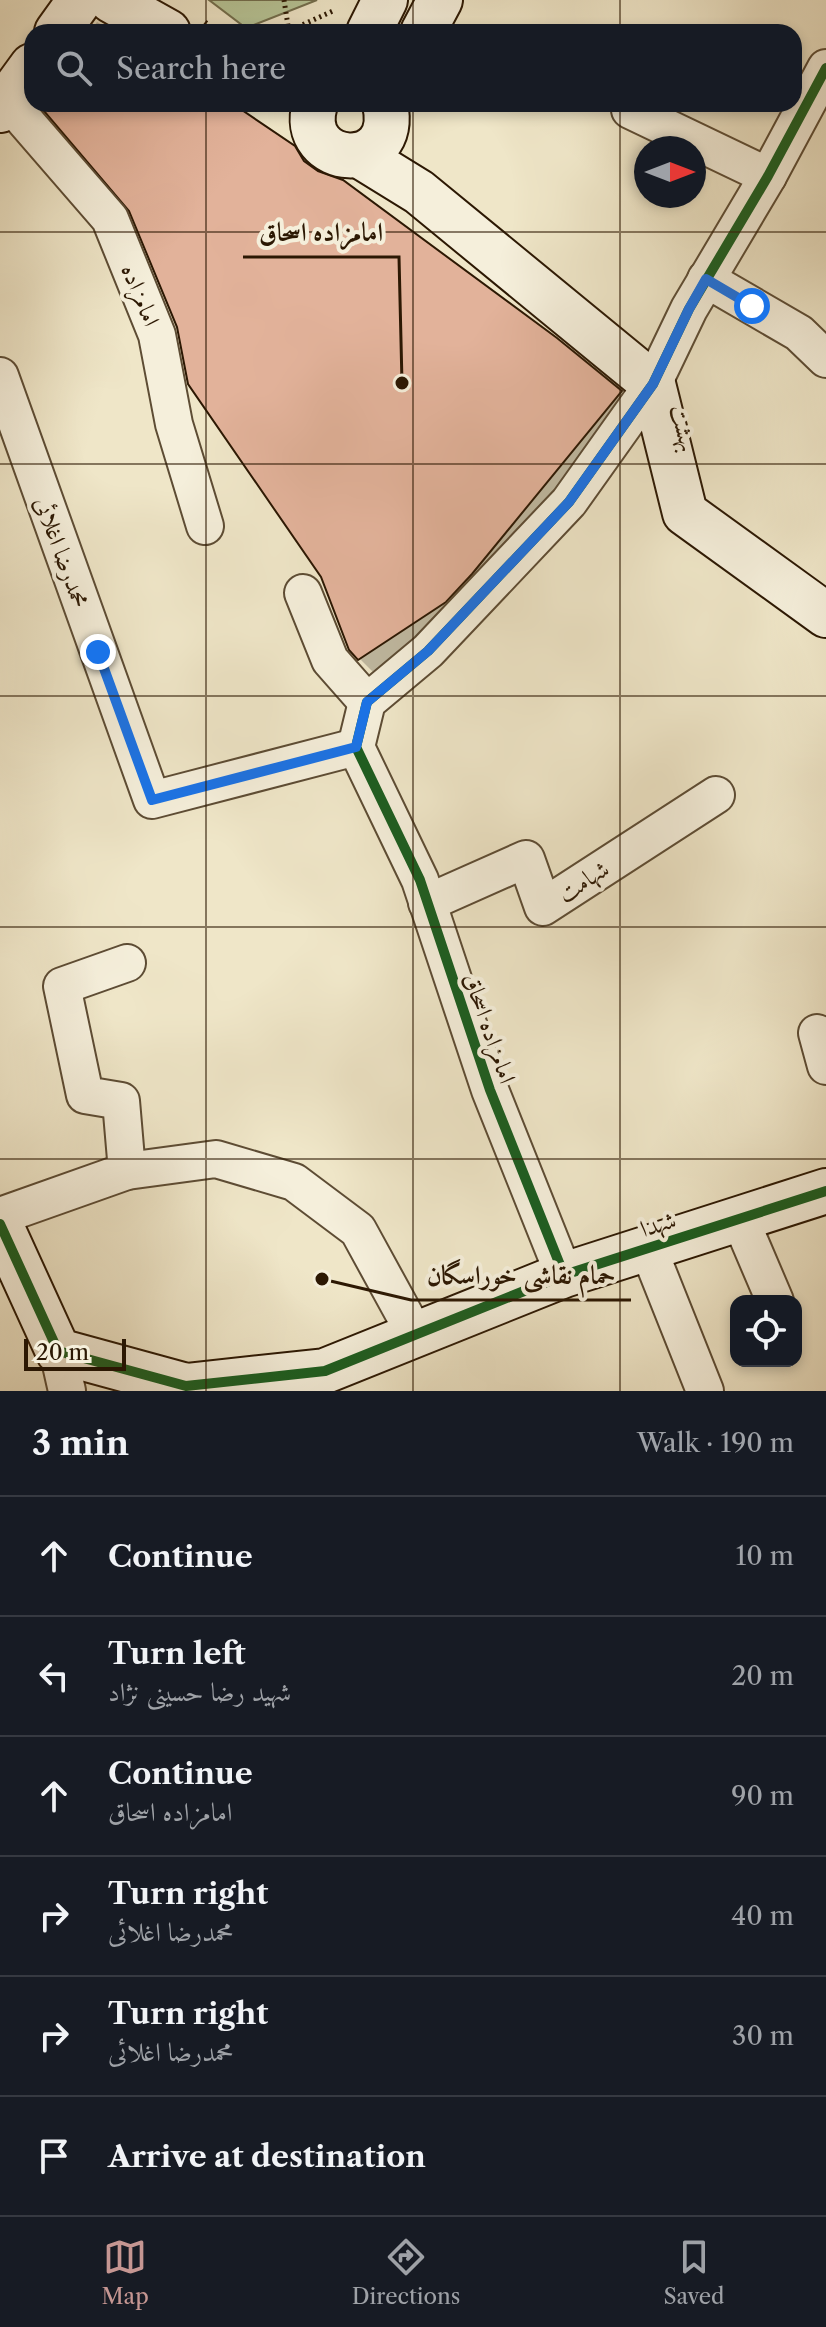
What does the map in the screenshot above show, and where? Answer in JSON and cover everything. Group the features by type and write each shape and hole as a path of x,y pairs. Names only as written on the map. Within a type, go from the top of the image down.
{"street":[{"path":"63,24 80,0"},
{"path":"111,0 179,24"},
{"path":"427,24 440,0"},
{"path":"356,747 367,702 428,651 569,502 653,384 689,309 768,176 826,68"},
{"name":"امامزاده","path":"28,112 110,219 157,335 174,424 205,526"},
{"name":"بهشت","path":"306,112 324,146 334,153 346,156 376,132 419,192 653,384 685,513 826,615"},
{"path":"634,112 768,176"},
{"path":"706,279 799,333 826,359"},
{"name":"محمدرضا اغلائی","path":"0,376 152,800 356,747"},
{"path":"303,593 330,660 367,702"},
{"name":"امامزاده اسحاق","path":"356,747 420,880 490,1090 564,1275"},
{"name":"شهامت","path":"427,903 526,859 543,907 716,795"},
{"path":"127,963 62,986 85,1095 121,1101 127,1171"},
{"path":"0,1216 127,1171 216,1159 294,1182 358,1230 415,1334"},
{"name":"شهدا","path":"187,1388 329,1381 415,1334 564,1275 826,1191"},
{"path":"740,1219 772,1295"},
{"path":"0,1224 62,1371 187,1388"},
{"path":"648,1248 705,1391"}],"path":[{"path":"284,0 288,24"},
{"path":"320,24 367,12"}],"green space":[{"path":"209,0 317,0 256,24 241,24"}],"building":[{"path":"45,112 245,112 295,146 304,161 318,171 343,180 557,338 622,391 446,602 358,660 349,650 321,577 188,384 177,327 129,211"}],"cycle path":[{"path":"564,1275 490,1090 420,880 356,747 367,702 428,651 569,502 653,384 689,309 768,176 826,68"},
{"path":"0,1224 58,1351 186,1386 325,1371 564,1275 826,1191"}],"place":[{"name":"امامزاده اسحاق","path":"402,383"},
{"name":"حمام نقاشی خوراسگان","path":"322,1279"}],"route":[{"path":"98,652 152,800 356,747 367,702 428,651 569,502 653,384 706,279 752,306"}]}
